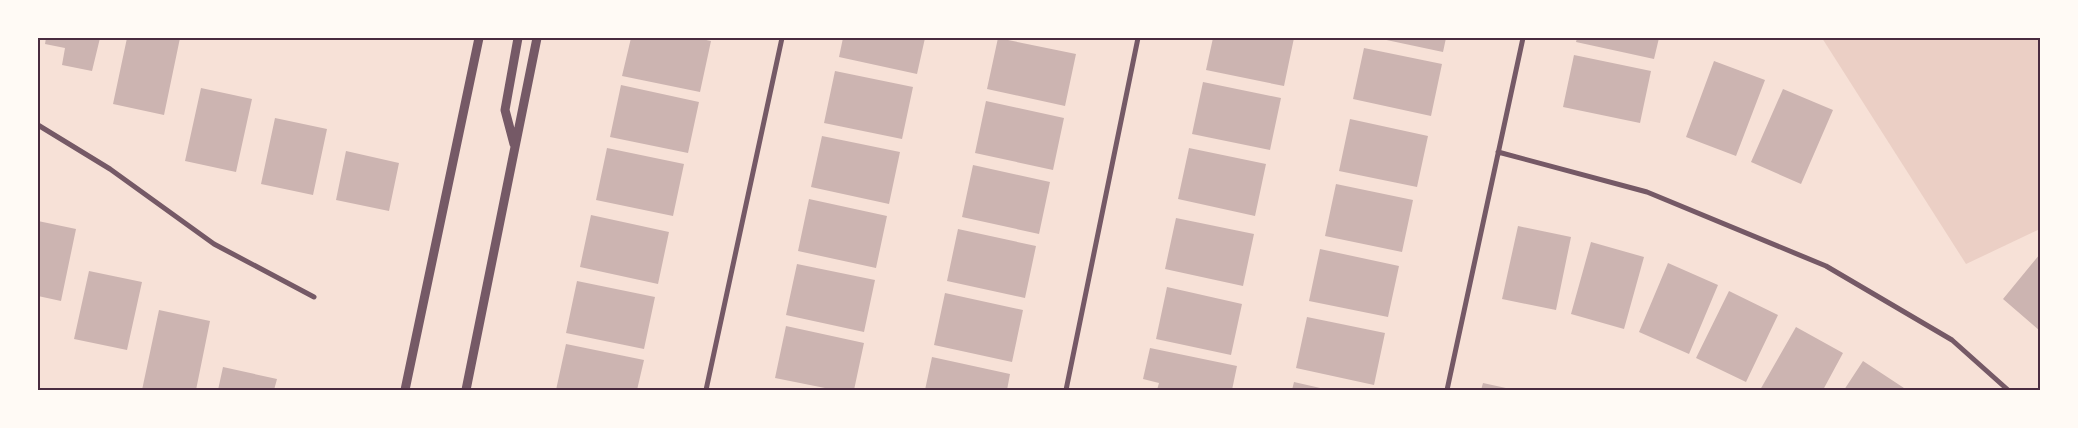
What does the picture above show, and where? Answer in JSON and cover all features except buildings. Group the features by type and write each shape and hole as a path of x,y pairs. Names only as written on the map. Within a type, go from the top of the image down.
{"street":[{"path":"405,390 480,38"},
{"path":"515,147 505,110 518,38"},
{"path":"466,390 538,38"},
{"path":"706,390 782,38"},
{"path":"1066,390 1138,38"},
{"path":"1447,390 1523,38"},
{"path":"38,125 110,169 214,244 314,297"},
{"path":"1498,152 1647,192 1826,266 1952,340 2008,390"}],"shaded area":[{"path":"1822,38 2040,38 2040,229 1966,264"}]}
